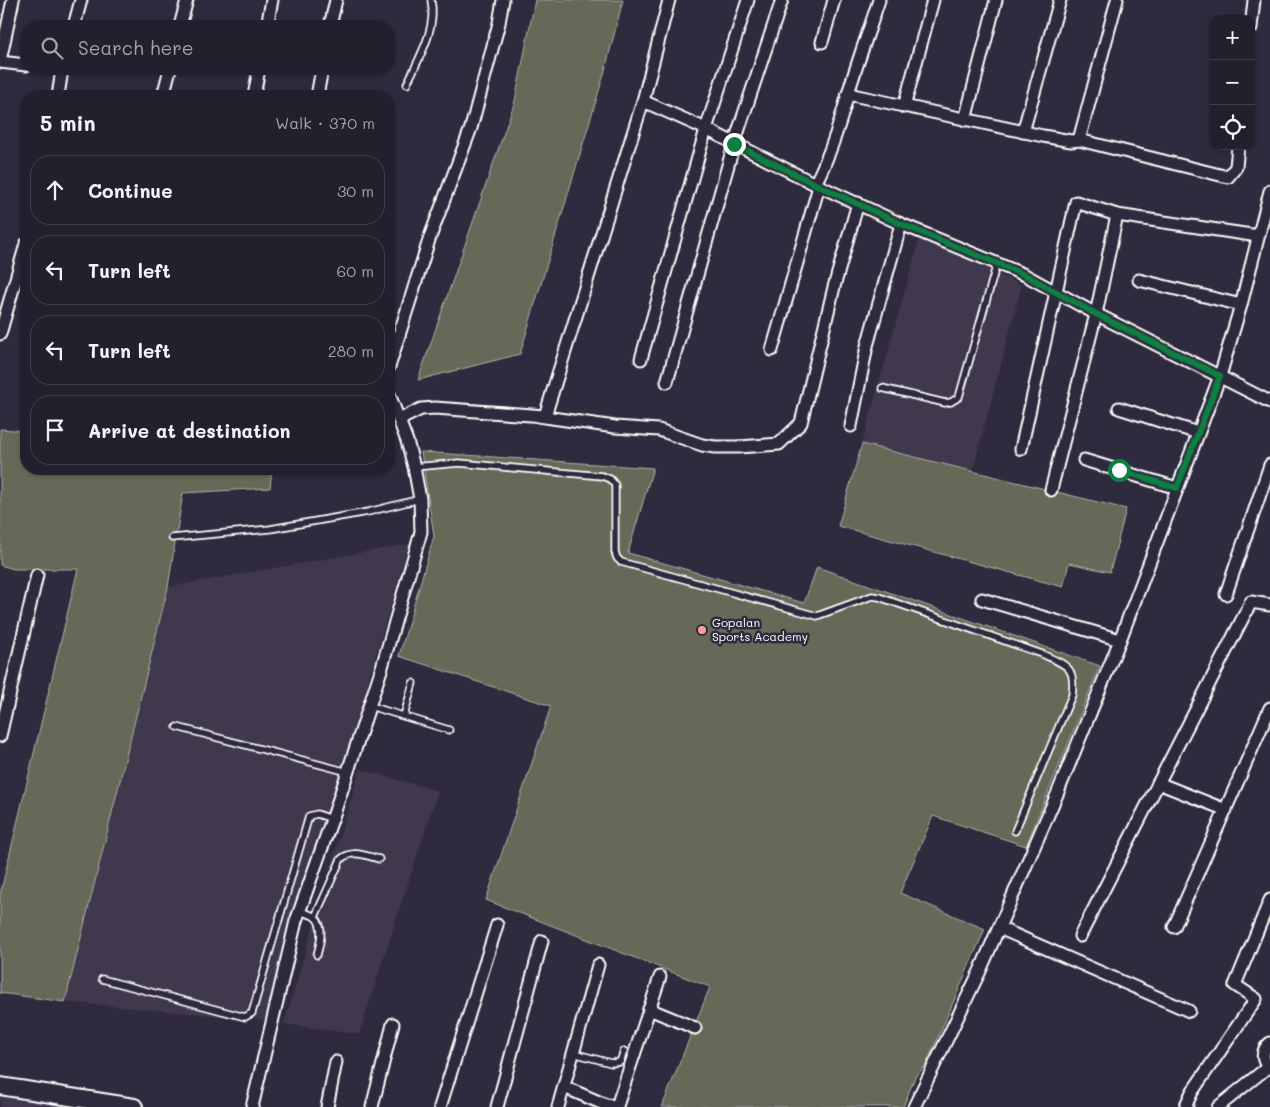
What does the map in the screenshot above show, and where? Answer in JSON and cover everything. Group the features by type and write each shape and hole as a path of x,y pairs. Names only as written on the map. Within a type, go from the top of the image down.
{"street":[{"path":"14,0 0,62 20,64"},
{"path":"76,20 81,0"},
{"path":"182,20 187,0"},
{"path":"268,20 272,0"},
{"path":"331,20 336,0"},
{"path":"395,348 430,236 471,128 499,23 503,0"},
{"path":"399,420 421,409 435,408 545,416 643,101 669,0"},
{"path":"641,359 706,130 748,0"},
{"path":"667,382 734,144 782,0"},
{"path":"822,42 834,0"},
{"path":"772,350 817,185 841,122 848,94 879,0"},
{"path":"904,108 933,0"},
{"path":"965,120 996,0"},
{"path":"1023,132 1060,0"},
{"path":"1079,140 1117,0"},
{"path":"1252,15 1254,0"},
{"path":"58,75 58,90"},
{"path":"165,90 168,75"},
{"path":"255,90 258,75"},
{"path":"318,90 321,75"},
{"path":"848,94 904,108 1023,132 1071,141 1079,140 1228,177 1236,167 1238,150"},
{"path":"643,101 901,224 997,263 1056,291 1096,314 1270,402"},
{"path":"914,1107 999,928 1058,792 1120,640 1220,376 1270,191"},
{"path":"1021,449 1076,202 1117,215 1258,236"},
{"path":"537,415 615,427 659,430 702,445 715,447 779,444 801,423 834,286 858,203"},
{"path":"1051,490 1096,314 1117,215"},
{"path":"851,426 867,346 901,224"},
{"path":"0,334 20,265"},
{"path":"1139,280 1241,304"},
{"path":"1119,408 1198,433"},
{"path":"252,1107 296,921 370,706 418,548 421,532 420,498 414,467 395,410"},
{"path":"1084,460 1177,488"},
{"path":"1226,594 1270,465"},
{"path":"0,736 36,576"},
{"path":"982,599 1120,640"},
{"path":"1080,936 1251,602 1270,605"},
{"path":"1174,927 1270,708"},
{"path":"1158,782 1226,810"},
{"path":"1188,1107 1186,1104 1192,1092 1256,998 1235,985 1270,900"},
{"path":"440,1107 497,926"},
{"path":"999,928 1189,1011"},
{"path":"497,1107 542,941"},
{"path":"558,1107 598,964"},
{"path":"564,1087 606,1105 617,1106 660,977"},
{"path":"649,1009 695,1028"},
{"path":"372,1107 393,1024"},
{"path":"1218,1107 1269,1068 1265,1063 1263,1052 1270,1043"},
{"path":"327,1107 336,1062"},
{"path":"0,1086 73,1102 134,1107"}],"lane":[{"path":"406,84 428,38 432,22 433,8 431,0"},
{"path":"882,388 945,403 959,397 997,263"},
{"path":"414,467 458,463 602,476 610,479 615,485 615,552 621,562 817,616 872,596 879,597 1066,664 1072,672 1074,681 1072,695 1015,831"},
{"path":"172,538 270,529 368,512 420,498"},
{"path":"404,716 413,683"},
{"path":"370,706 449,730"},
{"path":"177,727 348,772"},
{"path":"102,979 246,1017 249,1016 252,1013 309,816 317,814 332,819"},
{"path":"315,917 341,859 353,852 379,859"},
{"path":"300,911 315,917 320,926 321,938 317,955"},
{"path":"573,1053 611,1063 620,1062 624,1051"}],"shaded area":[{"path":"920,237 1022,285 973,470 862,444"},
{"path":"409,544 267,1020 65,1002 168,587"},
{"path":"360,769 438,791 359,1034 284,1024"},
{"path":"0,1094 82,1107 0,1107"}],"green space":[{"path":"535,0 623,0 604,74 520,354 418,380 515,101"},
{"path":"0,429 20,431 20,475 271,475 270,488 183,493 168,587 65,1002 0,993 0,895 78,569 14,569 0,565"},
{"path":"862,444 1126,509 1110,572 1069,563 1063,587 838,526"},
{"path":"421,452 653,468 628,553 804,603 817,567 1100,666 1026,846 933,816 900,893 985,929 926,1065 915,1077 903,1107 662,1107 710,987 486,900 551,706 399,656 434,536"}],"place":[{"name":"Gopalan Sports Academy","path":"702,630"}],"route":[{"path":"734,144 901,224 1025,275 1096,314 1220,376 1177,488 1119,470"}]}
